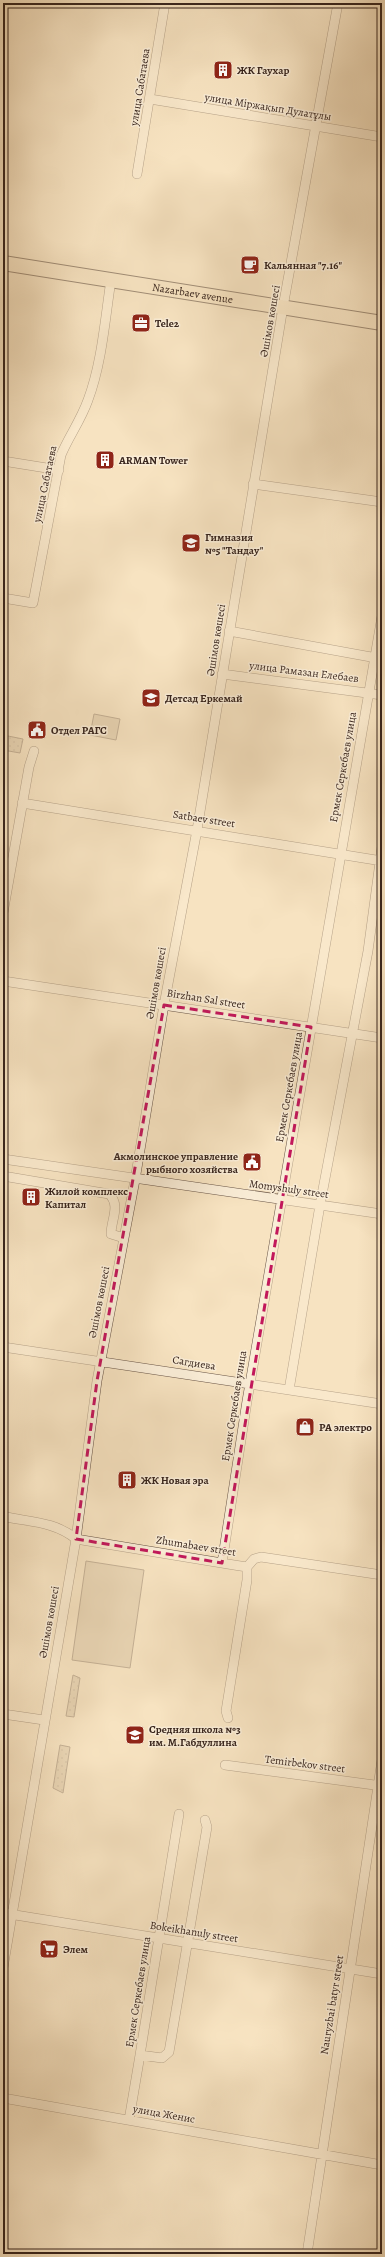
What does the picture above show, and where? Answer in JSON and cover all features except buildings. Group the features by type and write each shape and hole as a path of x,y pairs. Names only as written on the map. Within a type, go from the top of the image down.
{"highway":[{"name":"Nazarbaev avenue","path":"3,262 382,323"}],"street":[{"name":"улица Сабатаева","path":"137,174 165,3"},
{"name":"Әшімов көшесі","path":"3,1968 8,1914 76,1538 100,1361 135,1180 164,1005 196,830 283,308 338,3"},
{"name":"улица Міржақып Дулатұлы","path":"150,99 382,137"},
{"name":"улица Сабатаева","path":"3,598 33,603 59,470 66,442 82,415 94,383 111,280"},
{"path":"3,461 59,470"},
{"path":"254,484 382,502"},
{"name":"Ермек Серкебаев улица","path":"222,1563 250,1384 312,1028 340,853 369,693 379,658 382,616"},
{"path":"229,631 379,658"},
{"name":"улица Рамазан Елебаев","path":"222,674 382,695"},
{"path":"3,913 29,766 34,752"},
{"name":"Satbaev street","path":"22,803 381,860"},
{"path":"288,1390 351,1034 368,951 382,847"},
{"name":"Birzhan Sal street","path":"3,981 382,1038"},
{"name":"Momyshuly street","path":"3,1159 135,1180 382,1214"},
{"path":"3,1176 109,1194 115,1199 116,1205 111,1234 124,1238"},
{"name":"Сагдиева","path":"3,1347 382,1404"},
{"name":"Zhumabaev street","path":"6,1517 55,1526 67,1531 76,1538 247,1567 254,1559 261,1557 382,1574"},
{"path":"228,1718 226,1711 247,1580 247,1567"},
{"path":"3,1714 44,1720"},
{"name":"Nauryzbai batyr street","path":"307,2254 349,1969 380,1786 382,1760"},
{"name":"Temirbekov street","path":"225,1765 380,1786"},
{"name":"Ермек Серкебаев улица","path":"129,2120 178,1814"},
{"name":"Ермек Серкебаев улица","path":"140,2055 162,2058 169,2052 189,1943 207,1827 205,1820"},
{"name":"Bokeikhanuly street","path":"8,1914 382,1974"},
{"name":"улица Женис","path":"3,2098 382,2165"}],"highlighted area":[{"path":"164,1005 311,1027 222,1563 76,1539 97,1381"}],"shaded area":[{"path":"94,714 120,719 116,740 90,735"},
{"path":"3,735 23,739 20,753 3,750"},
{"path":"86,1561 144,1570 130,1668 72,1660"},
{"path":"73,1675 80,1678 74,1717 66,1716"},
{"path":"60,1745 70,1747 63,1793 53,1788"}],"place":[{"name":"ЖК Гаухар","path":"223,70"},
{"name":"Кальянная \"7.16\"","path":"250,265"},
{"name":"Tele2","path":"141,323"},
{"name":"ARMAN Tower","path":"105,460"},
{"name":"Гимназия №5 \"Тандау\"","path":"191,543"},
{"name":"Детсад Еркемай","path":"151,698"},
{"name":"Отдел РАГС","path":"37,730"},
{"name":"Акмолинское управление рыбного хозяйства","path":"252,1162"},
{"name":"Жилой комплекс Капитал","path":"31,1197"},
{"name":"РА электро","path":"305,1427"},
{"name":"ЖК Новая эра","path":"127,1480"},
{"name":"Средняя школа №3 им. М.Габдуллина","path":"135,1735"},
{"name":"Элем","path":"49,1949"}]}
